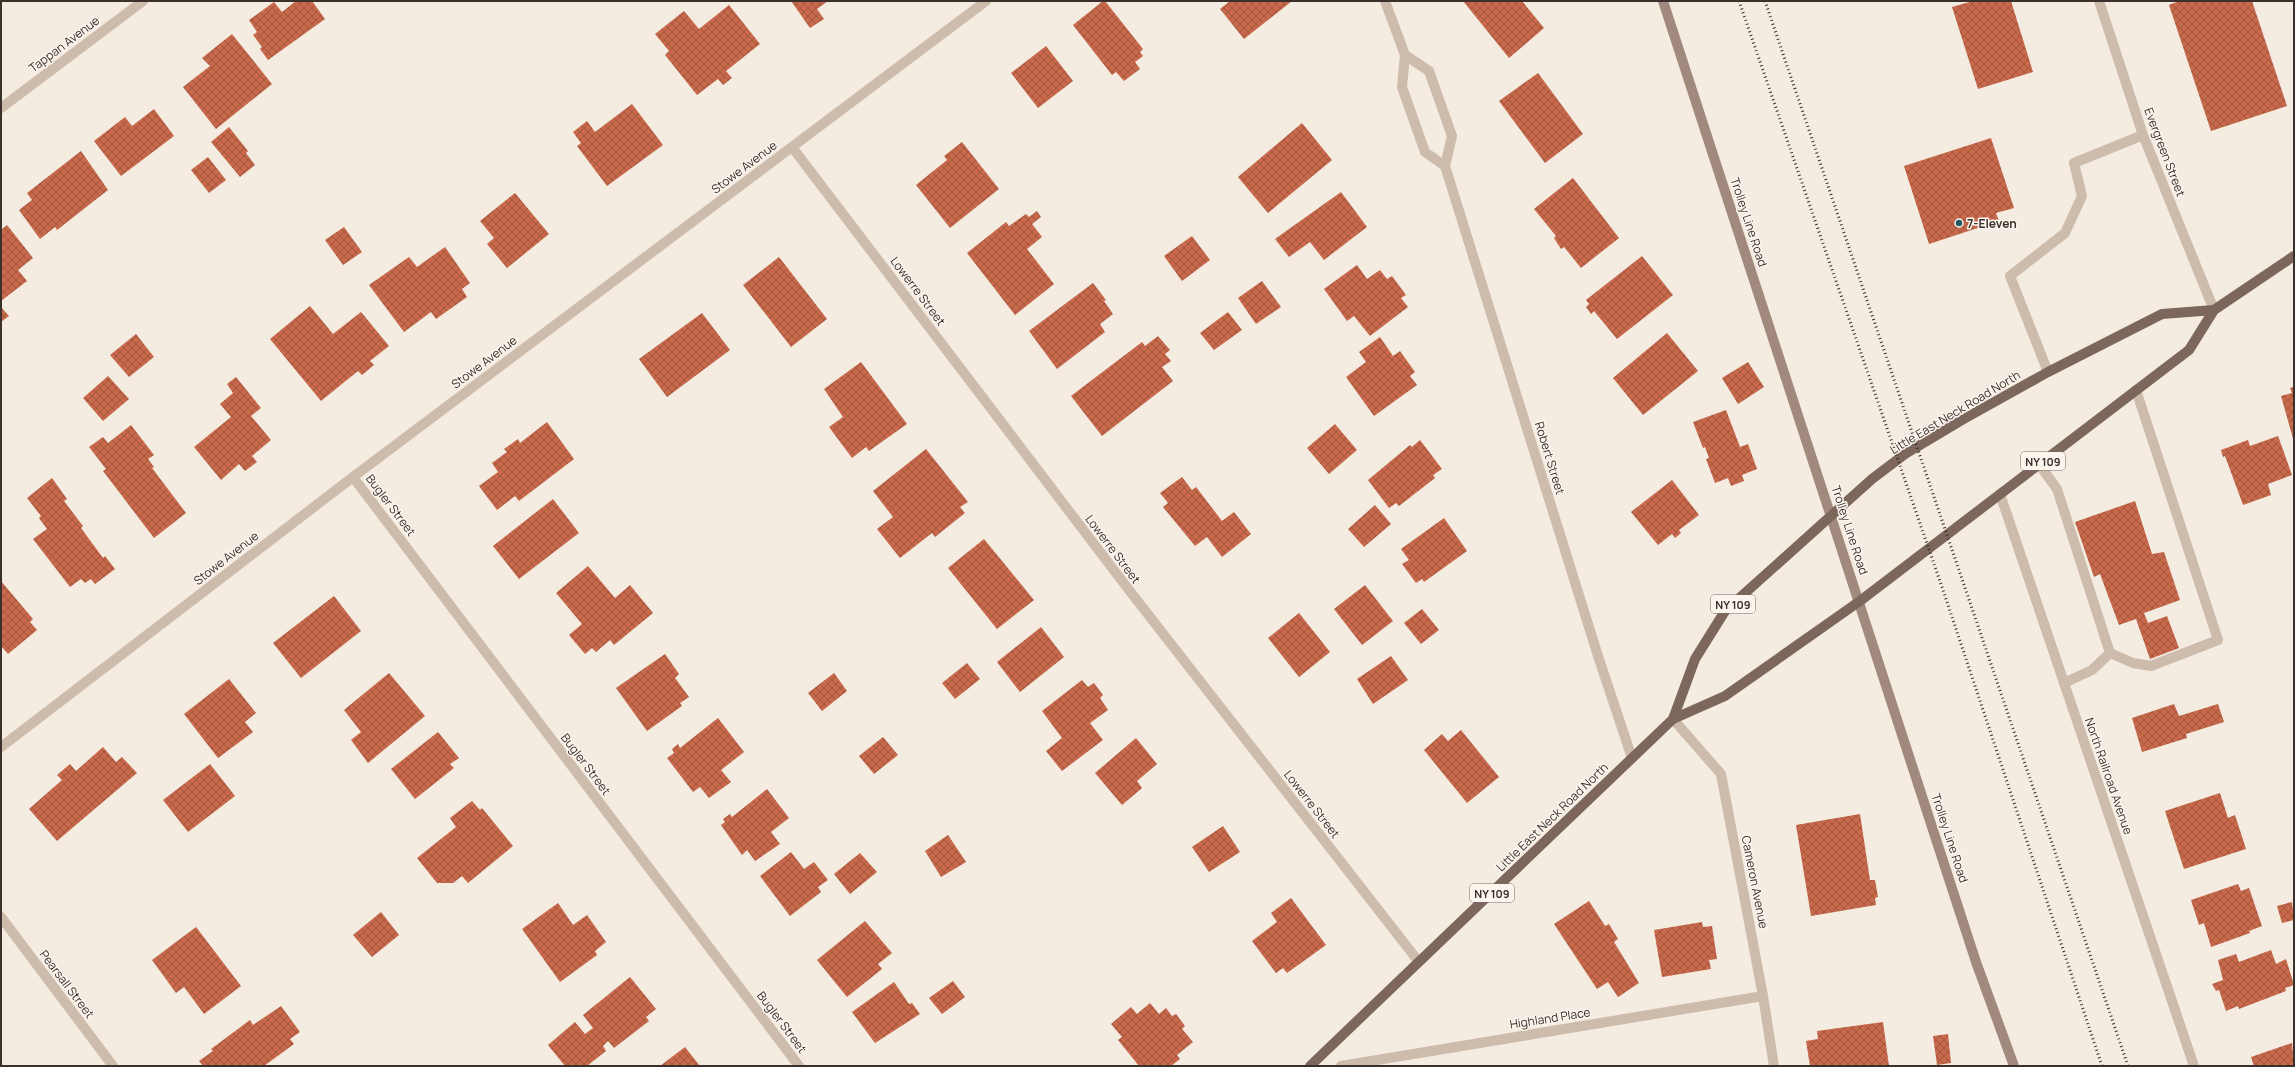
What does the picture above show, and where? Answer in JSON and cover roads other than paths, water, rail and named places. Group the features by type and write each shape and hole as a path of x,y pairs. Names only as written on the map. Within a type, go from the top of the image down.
{"main road":[{"name":"Trolley Line Road","path":"1663,1 1860,601 1976,962 2014,1066"},
{"name":"Little East Neck Road North","path":"1310,1066 1673,719 1725,696 1860,601 2189,350 2214,310 2294,256"},
{"name":"Little East Neck Road North","path":"1673,719 1695,659 1725,611 1832,516 1864,485 1905,454 2048,372 2162,314 2214,310"}],"street":[{"name":"Tappan Avenue","path":"1,108 143,1"},
{"name":"Stowe Avenue","path":"1,747 353,477 986,1"},
{"path":"1385,1 1405,54 1402,87 1425,152 1445,166 1452,136 1432,78 1429,71 1405,54"},
{"name":"Evergreen Street","path":"2099,1 2144,135 2214,310"},
{"path":"2048,372 2010,276 2065,233 2082,196 2074,163 2144,135"},
{"name":"Lowerre Street","path":"792,147 1129,590 1419,962"},
{"name":"Robert Street","path":"1445,166 1598,656 1632,758"},
{"path":"2039,464 2057,489 2110,653 2132,663 2151,666 2218,640 2136,390"},
{"name":"Bugler Street","path":"353,477 799,1066"},
{"name":"North Railroad Avenue","path":"2000,494 2194,1066"},
{"path":"2064,683 2092,670 2110,653"},
{"name":"Cameron Avenue","path":"1673,719 1721,774 1763,996 1774,1066"},
{"name":"Pearsall Street","path":"1,917 113,1066"},
{"name":"Highland Place","path":"1341,1066 1763,996"}],"railway":[{"path":"1739,1 1942,587 2102,1066"},
{"path":"1765,1 2128,1066"}],"place":[{"name":"7-Eleven","path":"1959,223"}]}
